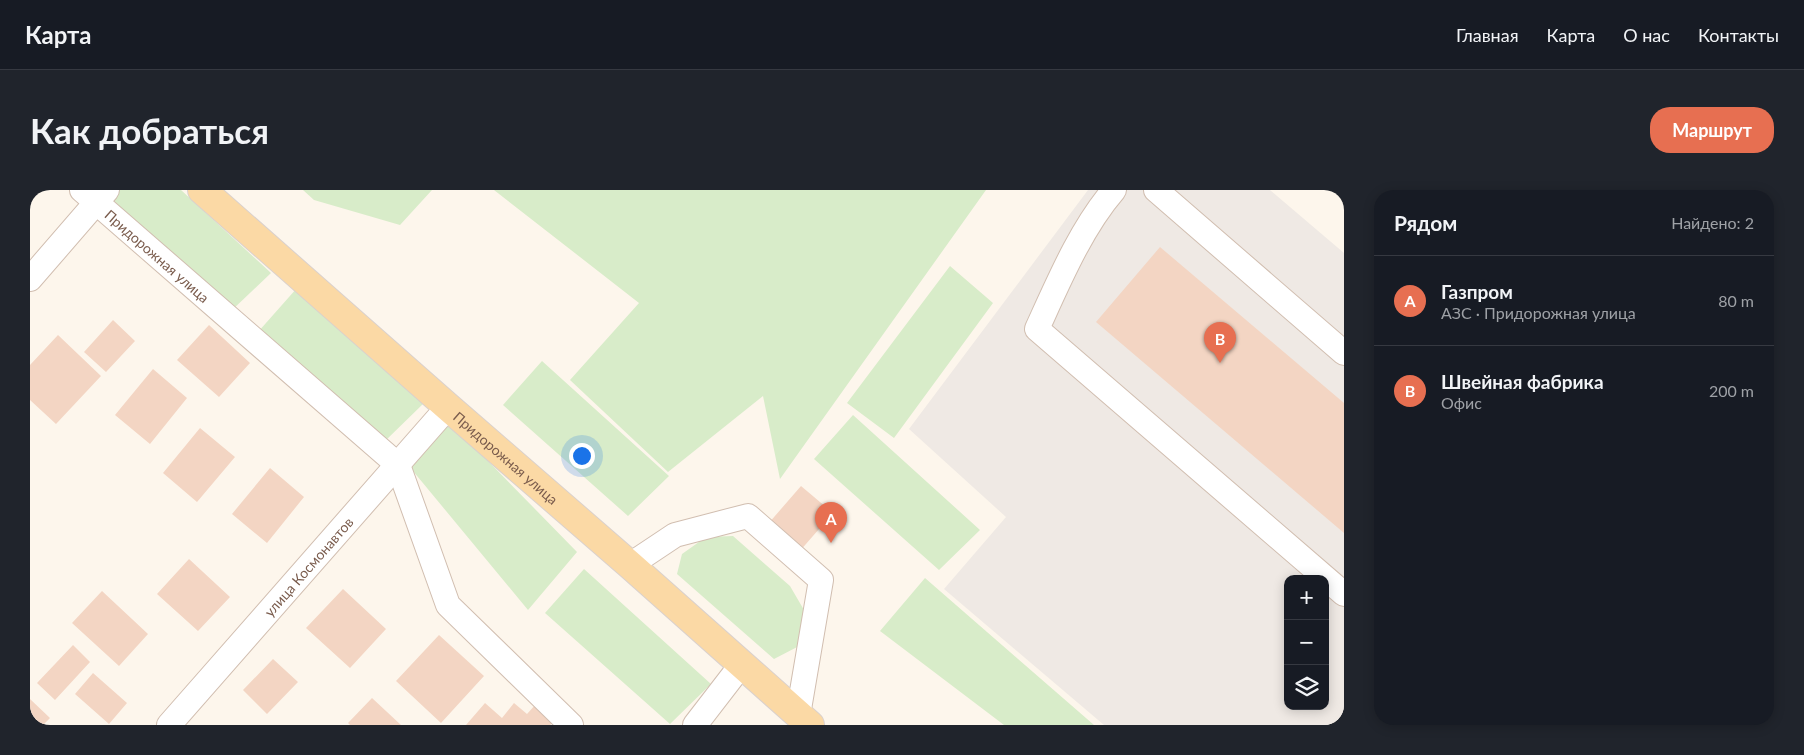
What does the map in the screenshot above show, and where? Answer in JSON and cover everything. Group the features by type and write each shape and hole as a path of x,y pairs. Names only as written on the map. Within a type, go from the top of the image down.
{"main road":[{"name":"Придорожная улица","path":"202,190 804,720"}],"street":[{"path":"1114,190 1100,205 1068,263 1037,328 1344,594"},
{"path":"1156,190 1344,353"},
{"path":"30,279 95,194"},
{"name":"Придорожная улица","path":"95,194 398,465 448,605 571,725"},
{"name":"улица Космонавтов","path":"169,725 448,407"},
{"path":"630,565 674,535 748,516 821,580 804,720"},
{"path":"696,725 742,664"}],"shaded area":[{"path":"1088,190 1270,190 1344,253 1344,725 1104,725 944,589 1006,517 909,429"}],"green space":[{"path":"115,190 181,190 271,273 230,312 105,201"},
{"path":"303,190 432,190 400,225 314,200"},
{"path":"494,190 986,190 780,479 763,396 668,472 570,380 639,303"},
{"path":"950,266 993,303 894,438 847,403"},
{"path":"297,288 424,403 383,443 258,332"},
{"path":"542,361 669,476 628,516 503,405"},
{"path":"853,415 980,530 939,570 814,459"},
{"path":"448,420 577,552 528,610 408,465"},
{"path":"733,536 790,586 804,610 801,645 774,659 677,574 682,554 706,537"},
{"path":"584,569 711,684 670,724 545,613"},
{"path":"925,578 1094,725 1004,725 880,631"}],"building":[{"path":"1160,247 1344,403 1344,533 1096,322"},
{"path":"113,320 135,341 106,372 84,352"},
{"path":"209,325 250,363 219,397 177,360"},
{"path":"58,335 101,376 56,424 30,400 30,365"},
{"path":"153,369 187,398 150,444 115,415"},
{"path":"200,428 235,457 197,502 163,473"},
{"path":"270,468 304,497 267,543 232,514"},
{"path":"801,486 833,513 799,552 768,524"},
{"path":"189,559 230,597 198,631 157,594"},
{"path":"343,589 386,629 350,668 306,628"},
{"path":"102,591 148,634 119,666 72,623"},
{"path":"439,635 484,676 441,723 396,681"},
{"path":"73,645 90,662 55,700 37,683"},
{"path":"273,659 298,682 267,714 243,690"},
{"path":"93,673 127,703 109,724 75,694"},
{"path":"372,698 401,725 350,725 348,723"},
{"path":"30,699 50,718 43,725 30,725"},
{"path":"485,703 502,718 514,703 527,714 536,704 555,720 550,725 466,725"}],"place":[{"name":"Швейная фабрика","path":"1220,363"},
{"name":"Газпром","path":"831,543"}]}
